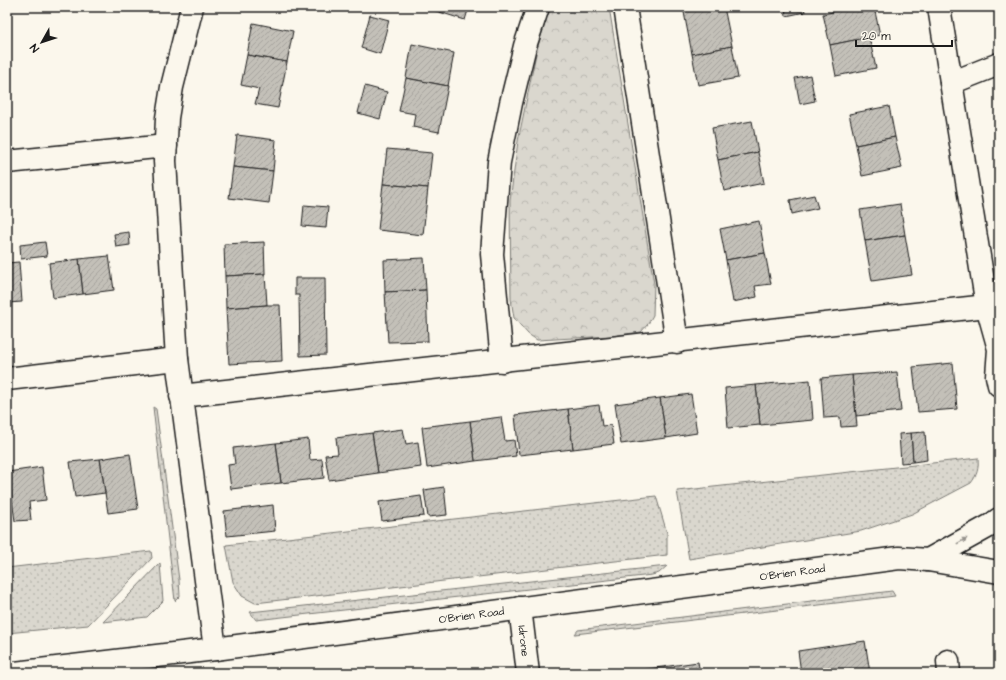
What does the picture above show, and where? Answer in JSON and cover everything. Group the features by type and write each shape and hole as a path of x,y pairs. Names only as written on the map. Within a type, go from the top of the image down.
{"street":[{"path":"192,7 172,87 167,118 166,169 177,359 215,649"},
{"path":"502,361 492,254 499,162 525,46 538,7"},
{"path":"625,7 677,342"},
{"path":"939,7 987,306 999,350 997,376 999,385"},
{"path":"952,82 999,64"},
{"path":"7,162 166,146"},
{"path":"181,396 677,342 987,306"},
{"path":"7,379 177,359"},
{"path":"928,560 999,519"},
{"name":"O'Brien Road","path":"15,673 215,649 899,558 928,560 999,572"},
{"name":"Idrone","path":"520,608 528,673"}],"green space":[{"path":"550,7 609,7 654,284 653,315 641,332 611,336 537,340 528,334 514,318 511,299 510,201 518,141 537,49"},
{"path":"153,407 156,409 179,580 180,596 175,601"},
{"path":"978,458 977,472 971,483 912,514 861,531 689,559 677,491"},
{"path":"656,496 667,533 667,555 255,603 242,596 233,582 226,545"},
{"path":"151,551 152,558 88,625 7,633 7,568"},
{"path":"160,563 163,601 147,617 103,622"},
{"path":"667,566 659,573 652,575 256,620 250,612"},
{"path":"892,591 895,596 575,634 578,630"}],"building":[{"path":"423,7 469,7 465,20"},
{"path":"683,7 724,7 732,46 692,54"},
{"path":"785,7 804,7 805,12 786,16"},
{"path":"832,7 874,7 880,35 830,45 823,14 833,12"},
{"path":"370,15 389,20 380,54 361,48"},
{"path":"253,23 293,31 287,62 247,55"},
{"path":"869,37 876,68 836,76 830,45"},
{"path":"412,44 454,53 448,86 406,78"},
{"path":"732,46 738,78 698,85 692,54"},
{"path":"247,55 287,62 278,108 255,104 259,89 241,85"},
{"path":"7,69 11,69 7,86"},
{"path":"810,75 815,101 800,104 795,78"},
{"path":"406,78 448,86 439,132 413,127 415,114 399,111"},
{"path":"365,86 387,92 380,119 358,113"},
{"path":"889,106 895,137 856,145 849,114"},
{"path":"752,121 758,152 718,160 712,128"},
{"path":"237,135 276,140 273,171 233,167"},
{"path":"895,137 902,168 862,176 856,145"},
{"path":"387,149 432,153 428,188 383,184"},
{"path":"758,152 764,183 724,191 718,160"},
{"path":"233,167 273,171 269,203 229,198"},
{"path":"383,184 428,188 423,235 378,230"},
{"path":"814,195 818,208 792,214 790,200"},
{"path":"900,204 905,235 865,241 860,210"},
{"path":"304,205 328,207 326,228 302,226"},
{"path":"759,221 765,253 726,260 720,229"},
{"path":"129,232 130,245 116,247 114,234"},
{"path":"905,235 912,275 872,281 865,241"},
{"path":"45,242 47,256 21,259 20,245"},
{"path":"264,242 265,274 225,276 224,244"},
{"path":"765,253 771,284 755,286 757,297 733,302 726,260"},
{"path":"109,256 114,290 83,294 79,259"},
{"path":"424,258 426,290 385,292 384,260"},
{"path":"79,259 83,294 53,298 49,263"},
{"path":"19,262 22,302 7,303 7,263"},
{"path":"265,274 267,305 226,308 225,276"},
{"path":"295,278 325,278 326,355 300,356 299,295 295,295"},
{"path":"426,290 428,341 388,342 385,292"},
{"path":"280,305 282,361 229,364 226,308"},
{"path":"953,363 957,409 918,412 913,367"},
{"path":"897,372 901,411 856,416 852,375"},
{"path":"852,375 857,426 841,427 840,417 824,418 821,378"},
{"path":"810,380 813,420 760,425 756,385"},
{"path":"756,385 760,425 728,428 725,388"},
{"path":"691,394 697,433 666,438 660,398"},
{"path":"660,398 666,438 621,444 615,404"},
{"path":"599,405 602,426 611,425 614,444 573,449 568,409"},
{"path":"568,409 573,449 519,455 515,415"},
{"path":"501,417 505,441 514,440 516,456 475,461 470,421"},
{"path":"470,421 475,461 427,468 422,427"},
{"path":"403,429 406,444 418,442 421,467 378,473 372,433"},
{"path":"925,432 927,460 913,462 911,433"},
{"path":"372,433 378,473 329,480 325,455 338,454 336,438"},
{"path":"911,433 913,462 901,463 899,434"},
{"path":"308,439 310,460 322,459 324,478 281,483 276,443"},
{"path":"276,443 281,483 231,489 228,465 235,464 233,448"},
{"path":"130,454 138,509 108,513 100,459"},
{"path":"100,459 105,493 75,497 70,462"},
{"path":"42,467 46,500 29,502 31,520 15,521 8,472"},
{"path":"7,472 12,504 7,505"},
{"path":"444,487 447,515 428,517 424,490"},
{"path":"421,496 424,516 382,521 379,502"},
{"path":"273,505 275,531 227,536 224,511"},
{"path":"865,641 870,673 801,673 798,651"},
{"path":"698,662 700,673 620,673"}]}
